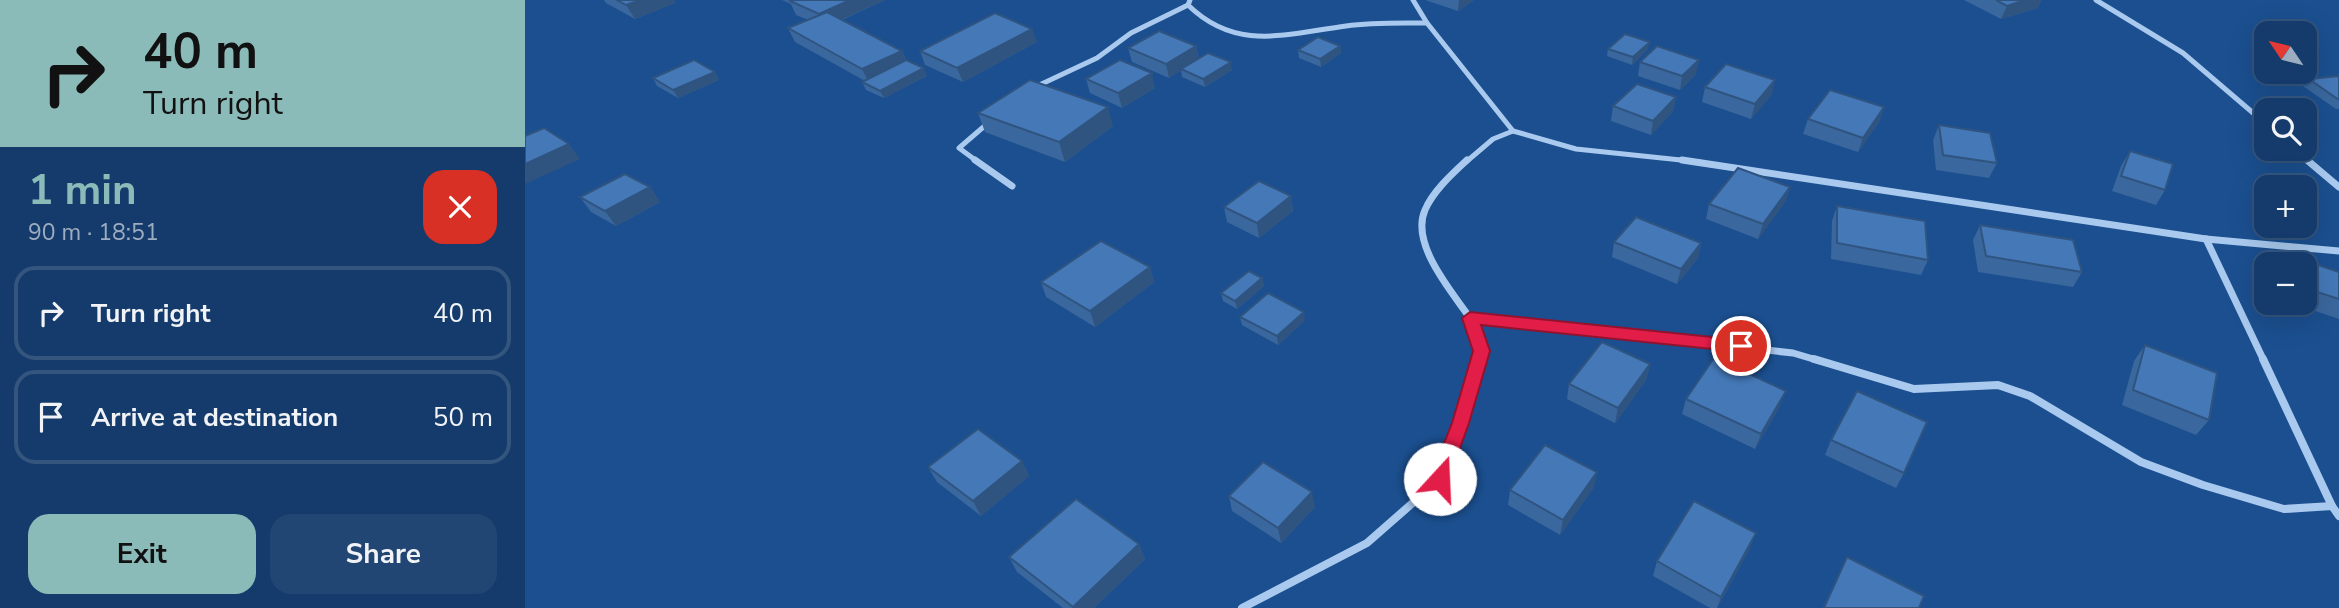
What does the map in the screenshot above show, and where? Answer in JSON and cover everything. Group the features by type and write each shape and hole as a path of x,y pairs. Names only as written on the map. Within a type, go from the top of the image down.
{"street":[{"path":"1413,0 1427,23 1513,131 1576,149 1714,163 2206,239 2339,251"},
{"path":"2096,0 2183,53 2254,114"},
{"path":"1021,94 1097,58 1131,33 1189,2 1196,15 1226,33 1252,37 1368,23 1427,23"},
{"path":"990,121 959,148 1012,186"},
{"path":"1242,608 1367,543 1440,479 1461,423 1481,351 1470,318 1438,273 1427,251 1423,232 1424,211 1451,175 1477,151 1493,139 1513,131"},
{"path":"2308,161 2339,187"},
{"path":"2206,239 2339,516"},
{"path":"1470,318 1793,353 1914,389 1998,385 2030,396 2141,462 2203,485 2284,509 2332,506"}],"building":[{"path":"617,0 641,0 626,5"},
{"path":"850,0 819,14 790,1"},
{"path":"1996,0 2025,0 2007,6"},
{"path":"827,12 902,51 862,69 788,28"},
{"path":"995,13 1032,29 957,68 920,51"},
{"path":"1159,31 1196,46 1166,64 1128,48"},
{"path":"1625,34 1650,42 1633,57 1608,49"},
{"path":"1318,37 1340,46 1320,59 1298,50"},
{"path":"1657,46 1699,60 1682,76 1640,62"},
{"path":"1208,53 1231,62 1203,79 1181,69"},
{"path":"694,60 715,72 673,90 653,78"},
{"path":"906,60 924,68 880,91 862,82"},
{"path":"1120,60 1152,73 1118,93 1086,79"},
{"path":"1726,64 1775,80 1755,104 1705,87"},
{"path":"2339,76 2339,100 2316,84 2317,78"},
{"path":"1030,80 1108,107 1059,142 978,113"},
{"path":"1637,84 1676,97 1653,121 1613,106"},
{"path":"1830,90 1884,107 1863,138 1808,119"},
{"path":"1939,125 1990,133 1997,163 1943,155"},
{"path":"544,128 569,144 525,164 525,136"},
{"path":"2130,151 2173,164 2165,190 2121,176"},
{"path":"1738,168 1790,187 1763,224 1709,204"},
{"path":"625,174 650,187 605,211 580,197"},
{"path":"1259,181 1291,196 1257,223 1224,207"},
{"path":"1837,206 1925,221 1928,260 1837,243"},
{"path":"1636,217 1701,243 1681,269 1614,242"},
{"path":"1980,225 2073,240 2082,272 1986,256"},
{"path":"1101,241 1150,267 1090,311 1041,282"},
{"path":"2317,265 2339,272 2339,299 2317,292"},
{"path":"1249,271 1262,278 1235,301 1221,293"},
{"path":"1268,293 1304,312 1277,336 1240,317"},
{"path":"1602,342 1650,364 1618,408 1569,384"},
{"path":"2145,345 2217,373 2209,420 2133,390"},
{"path":"1714,358 1786,391 1761,434 1686,399"},
{"path":"1857,391 1927,422 1904,473 1831,440"},
{"path":"978,429 1022,461 973,501 928,467"},
{"path":"1545,445 1597,472 1563,520 1510,490"},
{"path":"1263,462 1312,492 1278,528 1229,496"},
{"path":"1076,499 1139,544 1073,607 1009,557"},
{"path":"1694,501 1756,533 1721,597 1657,561"},
{"path":"1847,557 1924,596 1919,608 1824,608"}],"route":[{"path":"1440,479 1461,423 1481,351 1470,318 1741,346"}]}
